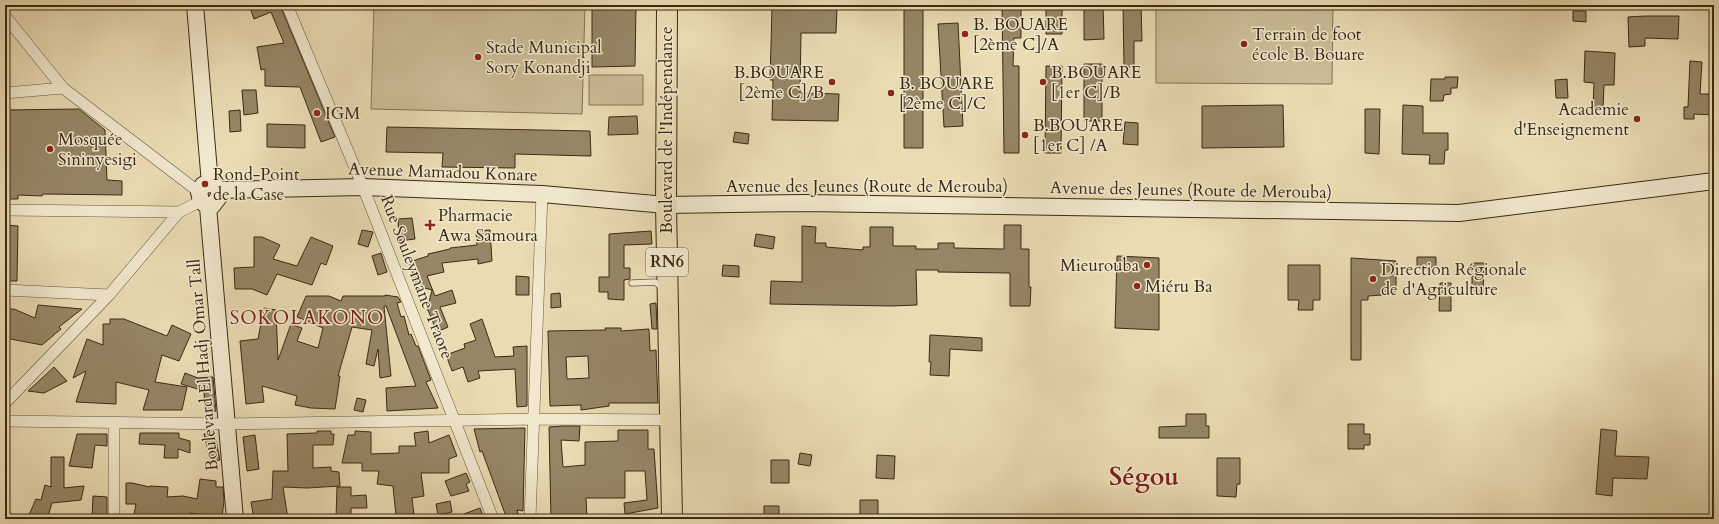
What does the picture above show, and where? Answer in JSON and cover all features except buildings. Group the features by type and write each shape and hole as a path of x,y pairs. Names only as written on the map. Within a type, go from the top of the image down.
{"highway":[{"name":"Boulevard de l'Indépendance","path":"667,5 666,206 672,519"}],"main road":[{"name":"Boulevard El Hadj Omar Tall","path":"196,5 207,195 236,519"},
{"name":"Avenue des Jeunes (Route de Merouba)","path":"666,206 805,203 1459,213 1714,181"},
{"name":"Avenue Mamadou Konare","path":"207,195 363,187 542,194 666,206"}],"street":[{"name":"Rue Souleymane Traore","path":"288,5 363,187 493,519"},
{"path":"5,16 63,88 207,195 179,212 109,294 5,402"},
{"path":"5,93 63,88"},
{"path":"530,519 542,194"},
{"path":"5,210 179,212"},
{"path":"5,290 109,294"},
{"path":"5,421 228,424 534,419 670,420"},
{"path":"114,422 114,519"}],"lane":[{"path":"632,284 655,282 667,292"}],"shaded area":[{"name":"Stade Municipal Sory Konandji","path":"374,5 585,5 582,114 371,109"},
{"name":"Terrain de foot école B. Bouare","path":"1156,5 1333,5 1332,84 1156,83"},
{"path":"589,75 643,75 643,105 589,105"}],"place":[{"name":"B. BOUARE [2ème C]/A","path":"965,34"},
{"name":"Terrain de foot école B. Bouare","path":"1244,44"},
{"name":"Stade Municipal Sory Konandji","path":"478,57"},
{"name":"B.BOUARE [2ème C]/B","path":"832,82"},
{"name":"B.BOUARE [1er C]/B","path":"1043,82"},
{"name":"B. BOUARE [2ème C]/C","path":"891,93"},
{"name":"IGM","path":"317,113"},
{"name":"Academie d'Enseignement","path":"1637,119"},
{"name":"B.BOUARE [1er C] /A","path":"1025,135"},
{"name":"Mosquée Sininyesigi","path":"50,149"},
{"name":"Rond-Point de la Case","path":"205,184"},
{"name":"Pharmacie Awa Samoura","path":"430,225"},
{"name":"Mieurouba","path":"1147,265"},
{"name":"Direction Régionale de d'Agriculture","path":"1373,279"},
{"name":"Miéru Ba","path":"1137,286"}],"district":[{"name":"SOKOLAKONO","path":"307,318"},
{"name":"Ségou","path":"1144,477"}]}
